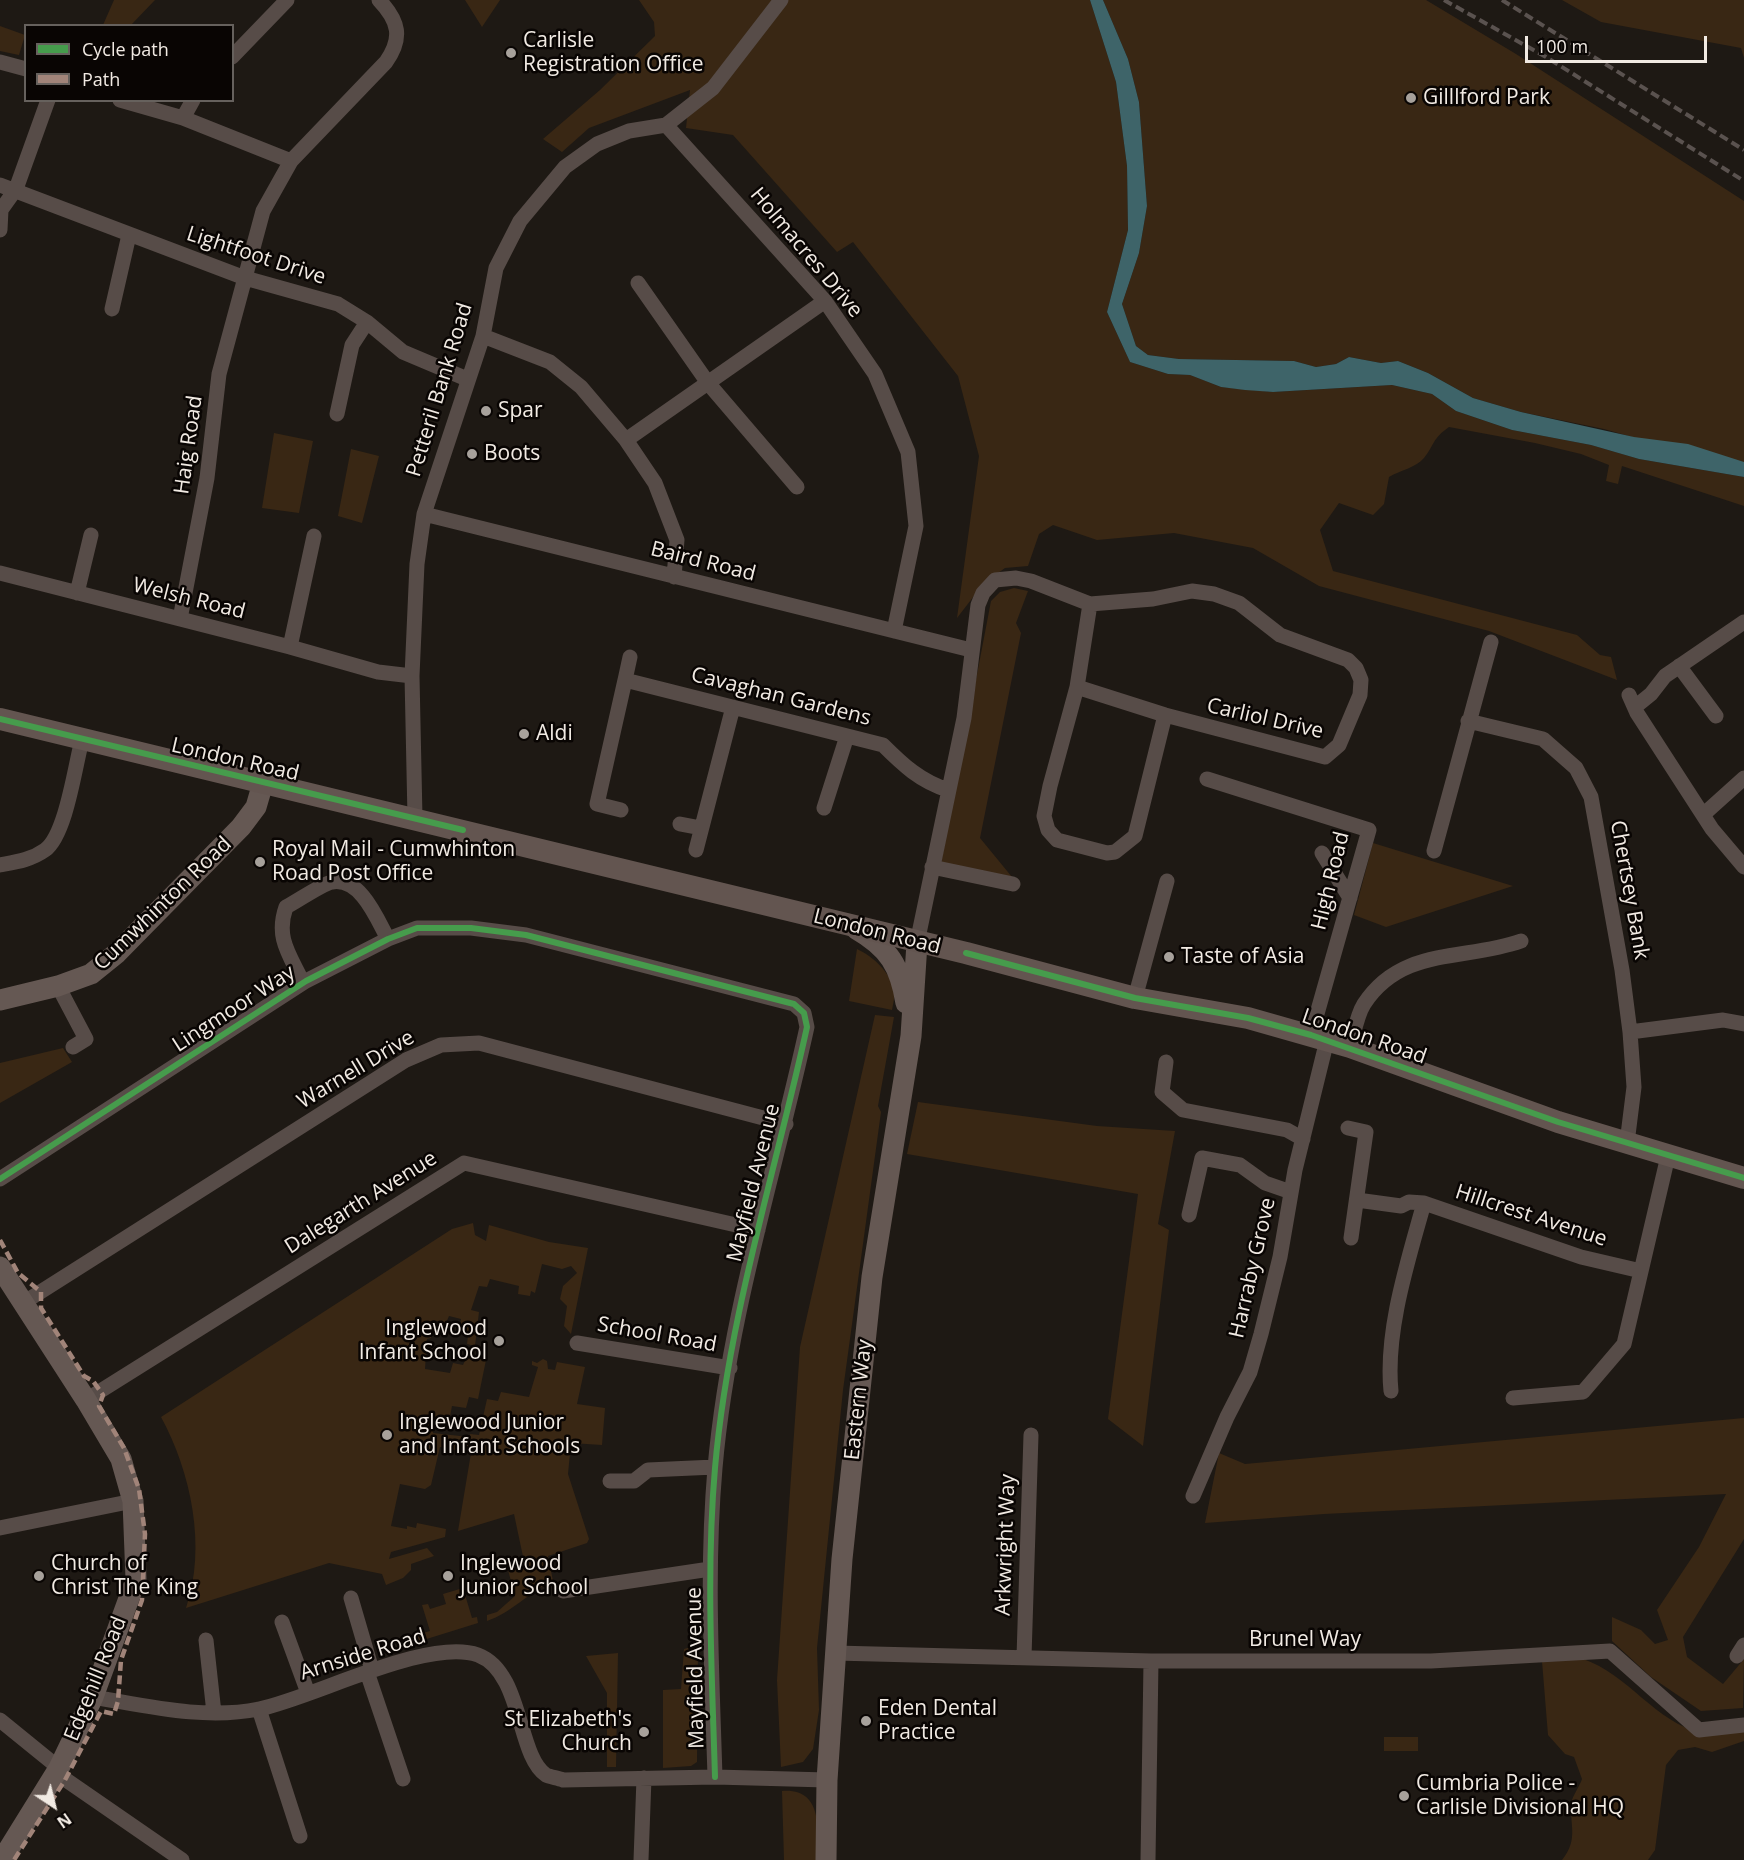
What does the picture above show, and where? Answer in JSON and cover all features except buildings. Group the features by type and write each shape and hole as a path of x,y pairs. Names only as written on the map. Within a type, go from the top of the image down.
{"main road":[{"name":"London Road","path":"0,719 414,818 1135,998 1248,1018 1319,1037 1462,1089 1668,1156 1744,1178"}],"street":[{"path":"234,55 287,0"},
{"name":"Haig Road","path":"180,619 207,478 219,374 263,211 291,161 386,62 396,48 395,21 379,0"},
{"path":"666,125 713,88 781,0"},
{"path":"0,62 24,68"},
{"path":"0,230 1,210 16,189 47,102"},
{"path":"127,102 183,118 291,161"},
{"path":"183,118 193,102"},
{"name":"Holmacres Drive","path":"666,125 825,300 875,374 908,452 916,526 894,631"},
{"name":"Petteril Bank Road","path":"414,818 412,676 417,564 424,514 483,336 496,268 520,220 565,167 597,144 629,130 666,125"},
{"name":"Lightfoot Drive","path":"0,185 16,189 34,199 245,278 338,304 367,322 403,352 467,379"},
{"path":"112,309 129,235"},
{"path":"638,283 708,383 797,487"},
{"path":"626,440 825,300"},
{"path":"337,414 352,345 367,322"},
{"path":"483,336 550,362 581,387 626,440 655,483 677,540 674,577"},
{"name":"Baird Road","path":"424,514 971,650"},
{"path":"77,593 92,535"},
{"path":"290,647 314,537"},
{"name":"Welsh Road","path":"0,573 290,647 378,672 412,676"},
{"name":"Carliol Drive","path":"917,942 964,718 978,605 983,593 995,580 1016,578 1030,581 1090,604 1153,599 1192,591 1214,594 1239,603 1256,619 1280,634 1348,660 1356,668 1361,680 1360,695 1340,745 1325,757 1165,715 1077,687"},
{"path":"1090,604 1077,687 1044,816 1048,830 1057,840 1107,853 1115,852 1135,836 1165,715"},
{"path":"1744,622 1632,701 1712,829 1744,867"},
{"path":"1434,851 1491,642"},
{"path":"621,810 597,804 630,657"},
{"path":"1679,666 1716,716"},
{"name":"Cavaghan Gardens","path":"625,680 883,745 908,770 929,784 948,790"},
{"path":"696,850 733,707"},
{"name":"Chertsey Bank","path":"1468,721 1543,739 1576,768 1591,797 1630,1032 1634,1087 1627,1143"},
{"path":"824,808 837,793 846,736"},
{"path":"0,865 27,860 46,849 59,832 82,740"},
{"path":"1704,814 1744,778"},
{"name":"High Road","path":"1207,779 1369,830 1350,898 1319,1037"},
{"name":"Cumwhinton Road","path":"0,1000 58,987 91,974 117,953 241,827 256,807 263,783"},
{"path":"680,824 701,828"},
{"path":"1322,853 1350,898"},
{"path":"932,867 1013,884"},
{"path":"1135,998 1167,881"},
{"path":"303,983 280,933 281,921 286,907 332,882 347,885 362,894 388,939"},
{"path":"849,925 874,939 898,969 911,1036"},
{"name":"Lingmoor Way","path":"0,1179 303,983 388,939 417,928 471,928 526,935 794,1004 804,1013 807,1027"},
{"path":"1350,1047 1363,1005 1378,987 1398,971 1436,956 1499,949 1521,941"},
{"name":"Eastern Way","path":"826,1860 827,1780 842,1559 872,1277 911,1036 917,942"},
{"path":"58,987 86,1039 73,1047"},
{"path":"1630,1032 1724,1020 1744,1024"},
{"name":"Mayfield Avenue","path":"715,1777 710,1569 715,1467 730,1368 758,1230 786,1124 807,1027"},
{"name":"Harraby Grove","path":"1193,1496 1227,1417 1250,1372 1277,1268 1303,1139 1319,1037"},
{"name":"Warnell Drive","path":"23,1304 406,1060 441,1045 479,1043 786,1124"},
{"path":"1166,1062 1162,1092 1183,1110 1279,1128 1303,1139"},
{"path":"1348,1128 1366,1132 1351,1238"},
{"path":"1513,1398 1583,1392 1623,1344 1668,1156"},
{"path":"1189,1215 1202,1158 1240,1165 1265,1183 1291,1192"},
{"name":"Dalegarth Avenue","path":"86,1400 464,1163 758,1230"},
{"name":"Hillcrest Avenue","path":"1357,1200 1401,1206 1409,1202 1424,1203 1581,1257 1641,1271"},
{"path":"1391,1391 1388,1363 1407,1265 1424,1203"},
{"name":"Edgehill Road","path":"0,1267 86,1400 121,1459 132,1501 136,1579 93,1697 58,1771 2,1860"},
{"name":"School Road","path":"578,1343 730,1368"},
{"name":"Arkwright Way","path":"1024,1657 1031,1435"},
{"path":"610,1481 634,1481 648,1470 715,1467"},
{"path":"0,1528 132,1501"},
{"path":"563,1592 710,1569"},
{"path":"351,1598 369,1671 403,1779"},
{"path":"282,1622 308,1693"},
{"path":"206,1640 214,1713"},
{"name":"Brunel Way","path":"835,1653 1151,1661 1431,1661 1610,1651 1699,1730 1744,1725"},
{"name":"Arnside Road","path":"93,1697 167,1710 214,1713 259,1709 369,1671 433,1654 460,1652 479,1655 506,1682 534,1760 545,1774 563,1780 715,1777 827,1780"},
{"path":"1148,1860 1151,1661"},
{"path":"259,1709 300,1836"},
{"path":"0,1720 58,1771 182,1860"},
{"path":"641,1860 644,1778"}],"shaded area":[{"path":"114,0 155,0 132,24 103,24"},
{"path":"465,0 500,0 482,27"},
{"path":"639,0 1090,0 1116,82 1127,166 1128,230 1107,312 1130,362 1168,374 1190,375 1221,387 1273,392 1392,385 1432,394 1456,411 1512,430 1591,445 1639,459 1744,477 1744,506 1622,466 1618,484 1606,481 1609,465 1581,454 1449,427 1437,438 1424,458 1412,467 1389,477 1384,504 1373,515 1339,503 1320,530 1333,571 1577,635 1600,655 1611,657 1617,680 1489,631 1319,586 1253,548 1174,533 1097,540 1053,525 1039,534 1028,566 1005,568 984,583 957,618 979,456 958,376 853,242 837,252 733,135 686,128 690,90 589,128 562,152 543,139 600,90 655,36 654,22"},
{"path":"1103,0 1426,0 1516,54 1744,201 1744,469 1604,429 1521,412 1473,398 1428,373 1398,361 1381,363 1349,357 1336,364 1316,367 1294,361 1179,359 1148,355 1136,346 1122,304 1139,253 1147,206 1139,102 1128,59"},
{"path":"1562,0 1744,0 1744,58 1741,48 1601,22"},
{"path":"0,26 24,35 19,55 0,51"},
{"path":"274,433 313,441 299,513 262,508"},
{"path":"351,449 379,456 362,523 338,516"},
{"path":"1014,588 1028,591 1016,623 1021,633 980,838 1012,877 941,863 991,601 1000,592"},
{"path":"1373,843 1513,886 1386,927 1354,915"},
{"path":"857,949 875,960 889,977 894,993 892,1010 849,1001"},
{"path":"875,1015 894,1017 878,1106 881,1112 843,1390 817,1648 819,1710 813,1749 803,1762 781,1767 777,1680 800,1347"},
{"path":"63,1048 72,1062 0,1103 0,1063"},
{"path":"918,1102 1097,1126 1175,1131 1158,1224 1169,1230 1143,1446 1108,1419 1138,1194 907,1154"},
{"name":"Inglewood Junior and Infant Schools","path":"473,1223 475,1235 486,1241 489,1225 549,1242 588,1248 571,1334 564,1326 567,1306 560,1299 563,1286 577,1273 571,1266 562,1269 542,1264 535,1293 531,1291 530,1296 518,1294 519,1286 490,1279 487,1287 479,1286 471,1310 479,1312 475,1346 467,1344 468,1336 459,1333 461,1319 449,1316 446,1323 433,1320 431,1338 427,1339 425,1369 450,1373 453,1363 463,1365 467,1356 486,1360 478,1399 469,1397 466,1408 452,1406 449,1422 435,1420 433,1433 469,1437 470,1434 479,1435 487,1399 498,1401 501,1392 529,1397 538,1367 532,1365 532,1361 537,1363 543,1359 547,1361 548,1369 555,1370 557,1362 585,1367 577,1404 605,1408 602,1445 571,1443 568,1474 589,1539 587,1543 548,1556 553,1581 504,1613 487,1621 487,1615 497,1612 515,1596 508,1570 525,1566 514,1514 458,1531 471,1453 440,1447 431,1485 425,1489 400,1484 391,1526 416,1528 417,1523 446,1529 445,1537 391,1552 389,1559 427,1548 434,1556 411,1564 411,1570 403,1578 386,1585 382,1574 329,1563 186,1608 195,1560 193,1510 181,1461 161,1417 452,1229"},
{"path":"1744,1418 1744,1539 1683,1637 1687,1657 1723,1684 1744,1659 1743,1708 1701,1711 1651,1677 1612,1641 1612,1617 1641,1630 1655,1644 1668,1640 1657,1610 1699,1547 1726,1494 1324,1514 1205,1523 1219,1453 1245,1464"},
{"path":"463,1588 472,1618 477,1617 478,1623 417,1642 416,1635 430,1631 422,1605 428,1604 430,1609 446,1604 443,1594"},
{"path":"694,1646 698,1649 697,1762 691,1766 663,1768 663,1690 681,1689 684,1649"},
{"path":"618,1653 616,1767 607,1767 607,1693 586,1656"},
{"path":"1583,1659 1614,1675 1656,1709 1686,1728 1702,1733 1744,1730 1744,1741 1712,1752 1695,1747 1678,1750 1666,1765 1655,1850 1648,1860 1562,1860 1571,1845 1572,1800 1582,1779 1574,1757 1565,1754 1548,1735 1542,1661"},
{"path":"1384,1737 1418,1737 1418,1751 1384,1751"},
{"path":"782,1791 796,1792 805,1796 812,1804 816,1813 819,1860 784,1860"}],"water":[{"path":"1090,0 1103,0 1128,59 1139,102 1147,206 1139,253 1122,304 1136,346 1148,355 1179,359 1294,361 1316,367 1336,364 1349,357 1381,363 1398,361 1428,373 1473,398 1521,412 1634,437 1688,444 1744,462 1744,477 1639,459 1591,445 1512,430 1456,411 1432,394 1392,385 1273,392 1245,390 1221,387 1190,375 1168,374 1130,362 1107,312 1128,230 1127,166 1116,82"}],"railway":[{"path":"1444,0 1546,57 1744,181"},
{"path":"1502,0 1744,150"}],"marked path":[{"path":"0,1240 18,1273 41,1292 41,1308 84,1376 93,1381 103,1395 99,1406 124,1448 139,1489 145,1534 142,1600 121,1660 118,1701 114,1714 101,1711 65,1780 14,1860"}],"cycle path":[{"path":"0,719 463,830"},
{"path":"0,1179 306,981 388,939 417,928 471,928 526,935 794,1004 804,1013 807,1027 741,1301 721,1412 715,1468 710,1584 715,1777"},
{"path":"966,953 1135,998 1248,1018 1311,1035 1558,1122 1744,1178"}],"place":[{"name":"Carlisle Registration Office","path":"511,53"},
{"name":"Gilllford Park","path":"1411,98"},
{"name":"Spar","path":"486,411"},
{"name":"Boots","path":"472,454"},
{"name":"Aldi","path":"524,734"},
{"name":"Royal Mail - Cumwhinton Road Post Office","path":"260,862"},
{"name":"Taste of Asia","path":"1169,957"},
{"name":"Inglewood Infant School","path":"499,1341"},
{"name":"Inglewood Junior and Infant Schools","path":"387,1435"},
{"name":"Church of Christ The King","path":"39,1576"},
{"name":"Inglewood Junior School","path":"448,1576"},
{"name":"Eden Dental Practice","path":"866,1721"},
{"name":"St Elizabeth's Church","path":"644,1732"},
{"name":"Cumbria Police - Carlisle Divisional HQ","path":"1404,1796"}]}
